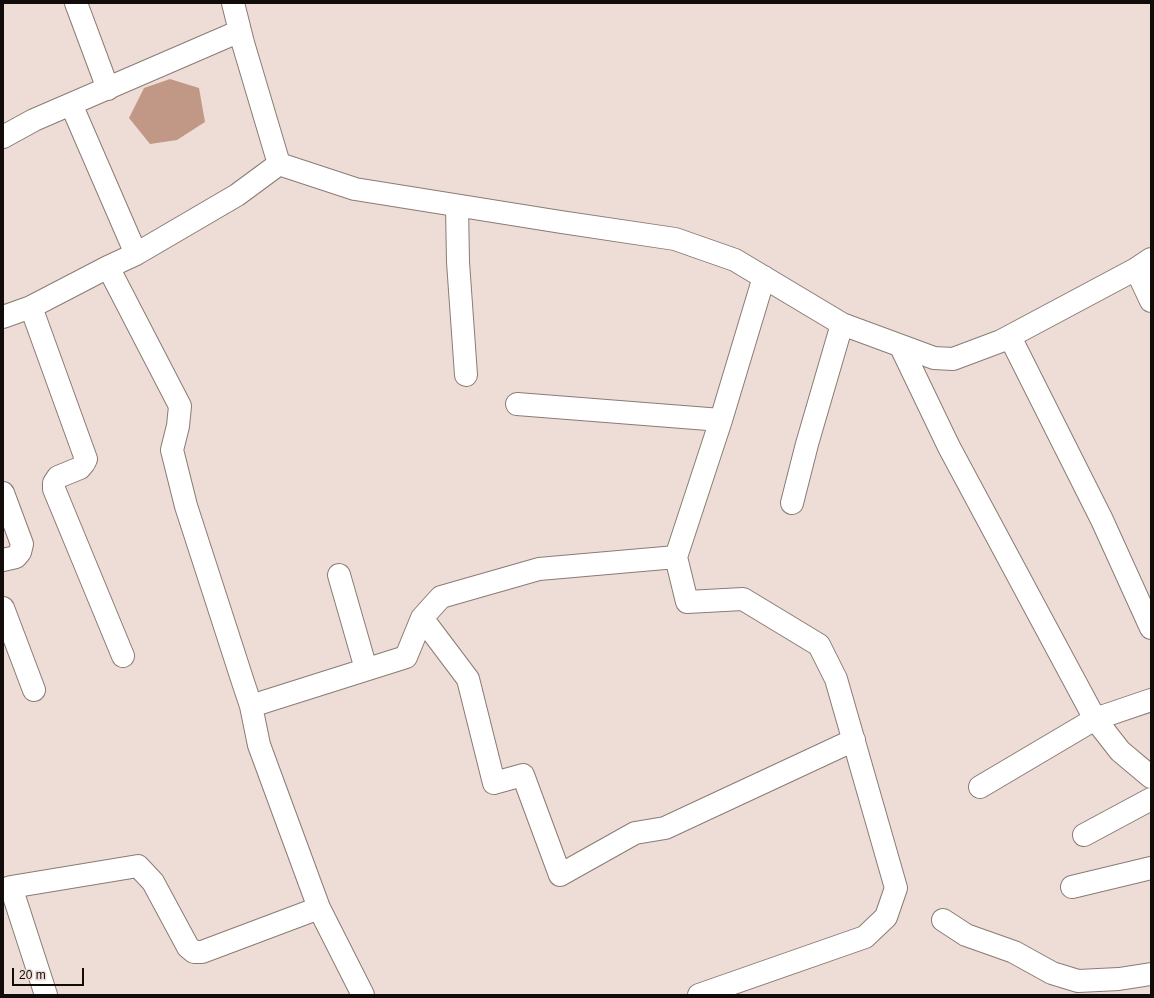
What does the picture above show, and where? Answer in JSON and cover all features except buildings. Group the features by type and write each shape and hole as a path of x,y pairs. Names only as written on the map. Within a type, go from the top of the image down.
{"street":[{"path":"76,3 108,89"},
{"path":"233,3 278,164"},
{"path":"3,136 34,120 240,31"},
{"path":"71,104 136,254"},
{"path":"278,164 355,189 675,239 735,260 842,324 934,358 953,359 1010,337 1144,264 1151,300"},
{"path":"3,317 31,307 136,254 237,195 278,164"},
{"path":"458,206 458,262 466,375"},
{"path":"108,267 180,406 178,426 172,450 186,506 251,706 259,745 319,908 363,995"},
{"path":"700,995 865,937 886,917 896,888 836,679 819,645 743,599 687,602 676,557 764,277"},
{"path":"31,307 86,459 80,468 58,477 54,482 54,489 123,656"},
{"path":"792,503 807,444 842,324"},
{"path":"1010,337 1102,520 1151,628"},
{"path":"901,347 949,447 1095,719 1120,751 1151,778"},
{"path":"517,404 720,420"},
{"path":"3,493 22,544 20,552 16,557 3,560"},
{"path":"251,706 406,657 422,618 441,597 539,569 676,557"},
{"path":"339,575 366,670"},
{"path":"3,608 34,690"},
{"path":"422,618 468,679 494,783 523,775 560,874 635,833 664,828 854,740"},
{"path":"980,787 1095,719 1151,700"},
{"path":"1084,835 1151,799"},
{"path":"46,995 7,888 138,866 153,882 188,947 194,952 202,952 319,908"},
{"path":"1072,887 1151,868"},
{"path":"943,920 966,935 1014,952 1052,973 1078,981 1123,987 1151,974"}],"shaded area":[{"path":"170,79 199,88 205,122 177,140 150,144 129,118 144,88"}]}
